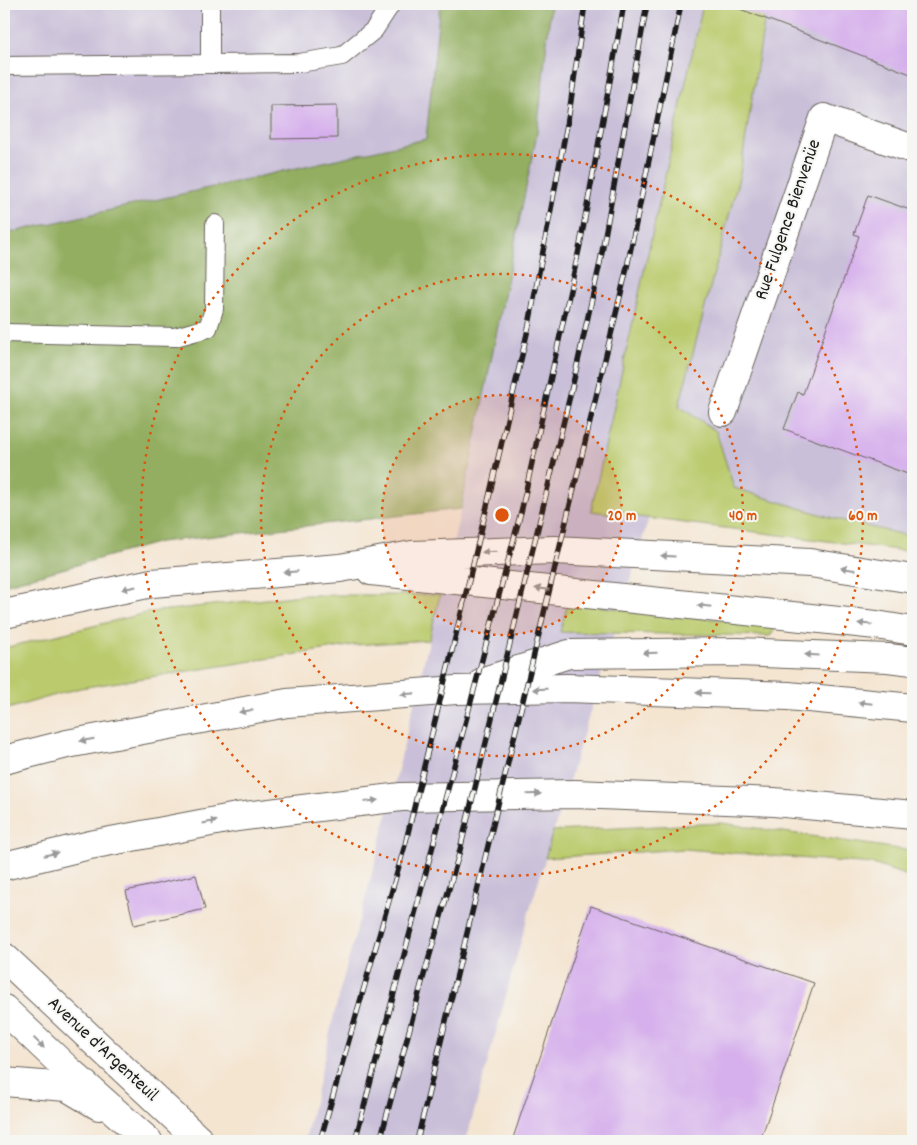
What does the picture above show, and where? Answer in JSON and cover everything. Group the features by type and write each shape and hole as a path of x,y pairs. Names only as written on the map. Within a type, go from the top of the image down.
{"main road":[{"name":"Rue Fulgence Bienvenüe","path":"723,412 824,118 913,149"},
{"path":"4,614 152,583 340,568 412,555 555,550 810,563 913,579"},
{"path":"340,568 876,625 913,631"},
{"path":"456,690 569,654 738,652 888,658 913,661"},
{"path":"4,760 67,744 288,703 456,690 567,688 788,696 913,708"},
{"path":"4,866 90,845 237,817 401,797 575,794 774,802 913,815"},
{"name":"Avenue d'Argenteuil","path":"5,960 200,1141"},
{"path":"4,1009 66,1068 148,1141"},
{"path":"4,1082 67,1087 127,1122"}],"lane":[{"path":"210,4 210,64"},
{"path":"4,66 299,63 342,56 374,30 391,4"},
{"path":"4,333 175,337 208,328 214,310 215,224"}],"shaded area":[{"path":"4,4 440,4 426,139 4,234"},
{"path":"551,4 913,4 913,548 651,511 527,919 466,1141 305,1141 339,994 379,848 461,509 537,133"}],"green space":[{"path":"440,4 551,4 537,133 461,509 160,542 4,585 4,234 426,139"},
{"path":"703,4 767,4 740,174 679,406 716,431 734,488 836,519 913,537 913,552 591,511"},
{"path":"302,595 440,595 429,640 355,645 80,688 4,710 4,648 150,612"},
{"path":"568,603 777,626 770,636 560,632"},
{"path":"722,823 913,851 913,878 873,864 684,849 545,858 553,831"}],"building":[{"path":"732,4 913,4 913,75 732,6"},
{"path":"337,105 337,138 271,139 271,106"},
{"path":"868,195 913,211 913,476 784,429 798,392 803,394 859,236 854,234"},
{"path":"196,875 205,909 134,925 126,891"},
{"path":"591,906 814,983 760,1141 512,1141"}],"railway":[{"path":"320,1141 405,845 487,506 529,325 569,114 585,4"},
{"path":"355,1141 522,508 580,245 624,4"},
{"path":"380,1141 422,982 459,854 574,379 600,263 647,4"},
{"path":"417,1141 626,272 681,4"}]}
